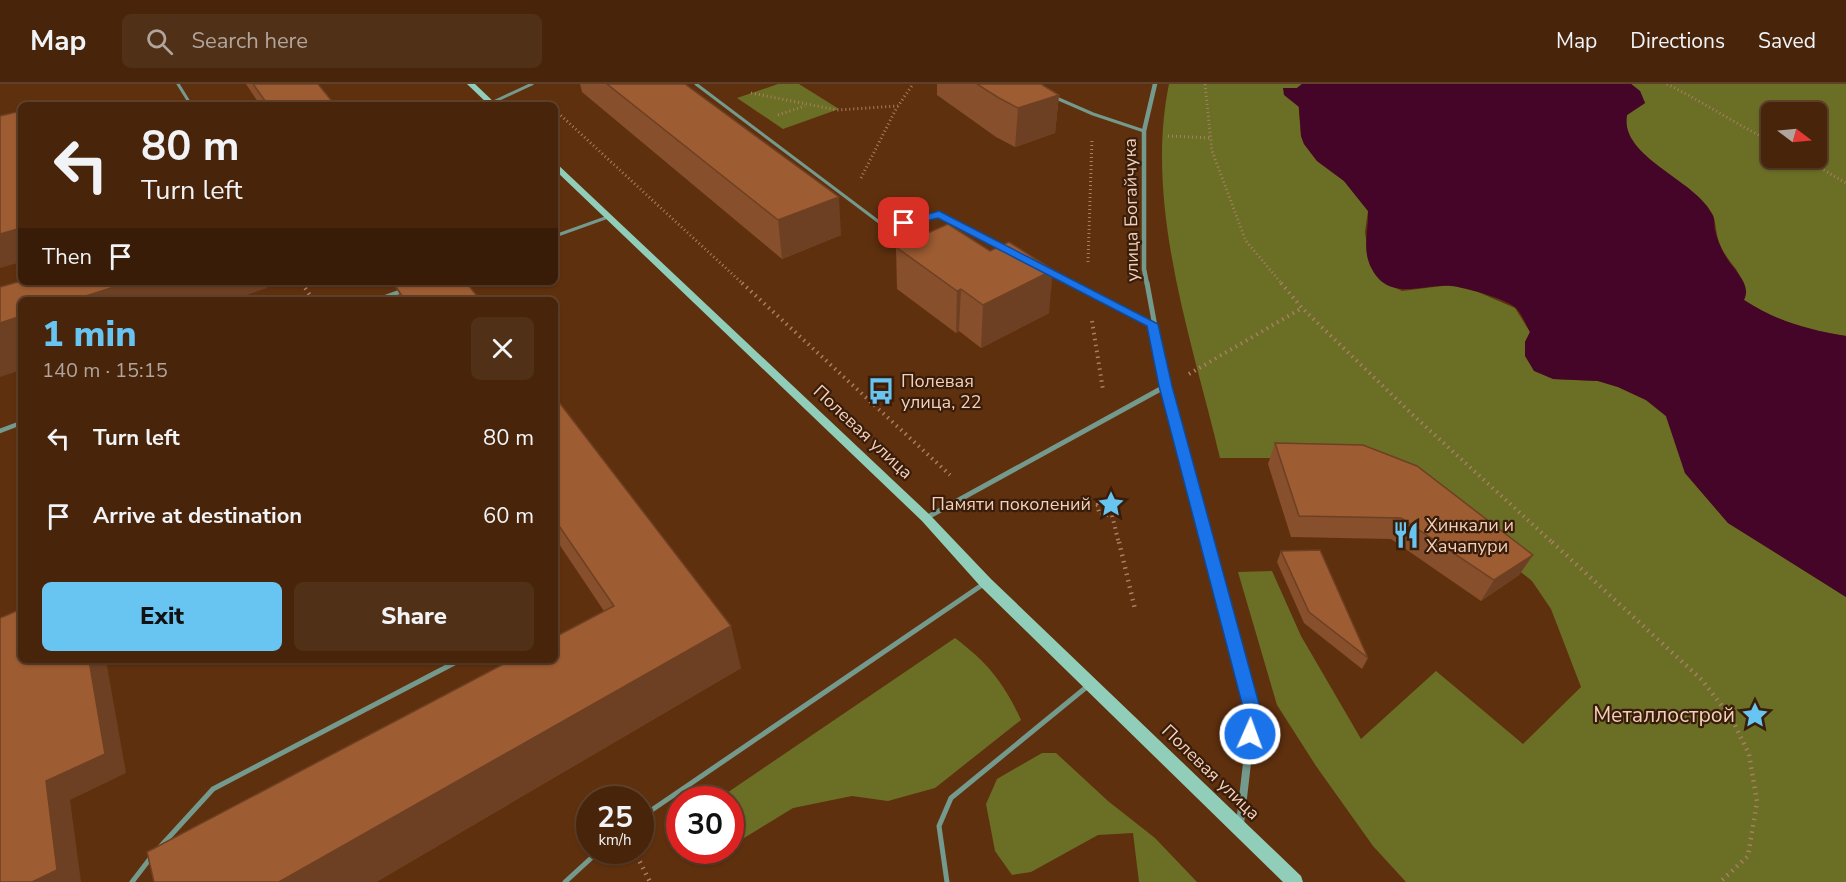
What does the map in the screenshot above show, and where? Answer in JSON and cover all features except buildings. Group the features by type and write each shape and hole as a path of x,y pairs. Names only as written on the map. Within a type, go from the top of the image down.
{"street":[{"path":"471,84 490,102"},
{"name":"улица Богайчука","path":"1155,84 1144,131 1142,176 1144,269 1152,324 1166,386 1253,711 1239,826"},
{"name":"Полевая улица","path":"558,168 926,518 986,583 1295,882"},
{"path":"926,518 1166,386"}],"lane":[{"path":"178,84 189,102"},
{"path":"496,102 532,84"},
{"path":"696,84 887,228 939,214 1013,252"},
{"path":"1053,97 1093,114 1144,131"},
{"path":"558,235 608,217"},
{"path":"1045,269 1152,324"},
{"path":"385,297 407,289"},
{"path":"0,430 18,424"},
{"path":"654,808 986,583"},
{"path":"132,882 136,873 213,789 454,663"},
{"path":"947,882 939,826 951,798 1091,683"},
{"path":"565,882 585,864"}],"path":[{"path":"849,200 898,106 913,84"},
{"path":"1205,84 1212,151 1246,241 1302,308 1414,416 1702,680 1732,719 1749,754 1757,802 1748,856 1720,882"},
{"path":"1667,84 1713,106 1741,127 1761,137"},
{"path":"749,92 806,106 837,110 898,106"},
{"path":"558,113 953,478"},
{"path":"1093,114 1088,291 1104,392"},
{"path":"1144,131 1176,137 1211,138"},
{"path":"1820,168 1846,183"},
{"path":"1166,386 1302,308"},
{"path":"1018,508 1097,505 1100,515 1112,514 1135,609"},
{"path":"641,864 650,882"}],"shaded area":[{"path":"778,84 799,84 839,109 783,129 737,98"},
{"path":"1169,84 1302,84 1297,88 1301,136 1304,144 1317,161 1344,181 1368,211 1365,232 1370,266 1383,281 1402,291 1450,285 1478,292 1515,308 1530,332 1525,342 1553,379 1598,381 1646,400 1666,416 1685,473 1728,523 1846,597 1846,882 1406,882 1373,846 1316,766 1277,705 1238,572 1272,571 1301,636 1361,739 1436,671 1523,744 1581,687 1551,609 1532,581 1407,480 1357,458 1220,458 1185,320 1167,225 1162,177 1163,130"},
{"path":"1302,84 1631,84 1640,91 1645,103 1627,115 1628,130 1635,144 1647,156 1705,203 1713,216 1716,234 1722,249 1744,284 1746,294 1744,300 1768,314 1793,324 1846,336 1846,597 1728,523 1685,473 1666,416 1646,400 1598,381 1553,379 1534,371 1525,356 1525,342 1530,332 1516,308 1485,294 1457,287 1395,288 1377,277 1366,252 1368,211 1344,181 1317,161 1304,144 1301,136 1299,107 1284,95 1283,88 1297,88"},
{"path":"1631,84 1846,84 1846,336 1793,324 1768,314 1744,300 1739,276 1718,239 1713,215 1691,191 1646,156 1628,130 1627,115 1645,103 1640,91"},
{"path":"955,638 994,674 1021,720 935,788 888,801 852,796 793,808 744,838 744,786 737,786"},
{"path":"1042,753 1056,753 1108,801 1155,838 1197,882 1139,882 1133,833 1098,835 1031,872 1012,875 995,851 986,804 997,779"}],"place":[{"name":"Полевая улица, 22","path":"881,391"},
{"name":"Памяти поколений","path":"1111,504"},
{"name":"Хинкали и Хачапури","path":"1406,535"},
{"name":"Металлострой","path":"1755,715"}],"route":[{"path":"904,223 939,214 1152,324 1166,386 1253,711 1250,734"}]}
